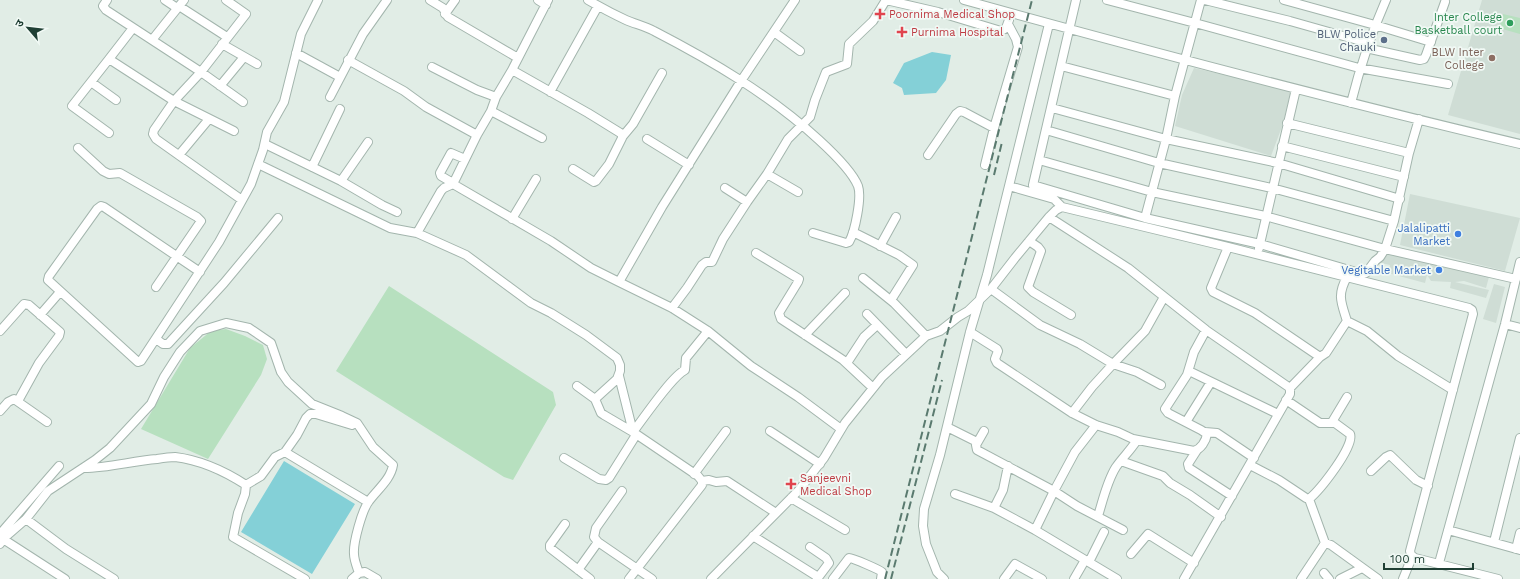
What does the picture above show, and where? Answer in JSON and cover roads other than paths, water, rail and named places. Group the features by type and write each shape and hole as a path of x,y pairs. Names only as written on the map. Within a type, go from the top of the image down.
{"street":[{"path":"107,0 104,4 104,8 201,72 243,102"},
{"path":"165,0 180,5 244,57 257,64"},
{"path":"226,0 246,14 201,72 174,101 154,130 153,134 156,139 242,200"},
{"path":"200,272 104,207 100,206 48,278 48,282 138,362 141,361 200,272 219,242 251,184 265,144 267,132 284,102 301,34 318,0"},
{"path":"330,97 348,60 363,34 387,0"},
{"path":"430,0 443,8 448,17 518,58"},
{"path":"445,14 454,0"},
{"path":"588,0 624,19 652,30 742,81 802,125 836,156 858,186 858,212 850,240 846,242 813,233"},
{"path":"619,282 662,207 795,0"},
{"path":"672,308 702,265 706,262 712,262 714,260 723,240 767,174 788,139 810,118 826,72 847,64 849,44 873,21 886,0 938,12 1000,31 1003,30 1008,24 1010,13"},
{"path":"964,0 1069,30 1296,89 1520,144"},
{"path":"1076,0 1033,185 1145,218 1260,244 1366,274 1374,261 1380,257 1385,249 1400,199 1409,153 1419,119"},
{"path":"1107,0 1359,68 1448,84"},
{"path":"1145,218 1166,139 1175,96 1201,0"},
{"path":"1205,0 1290,21 1367,46 1420,60 1424,59 1426,56 1445,2"},
{"path":"1284,0 1431,42"},
{"path":"1351,103 1359,68 1386,0"},
{"path":"418,233 441,191 453,184 477,135 491,111 496,97 518,58 544,2"},
{"path":"152,40 180,5"},
{"path":"550,92 598,6"},
{"path":"985,165 994,128 1018,47 1016,39 1008,24"},
{"path":"944,579 937,572 929,555 924,537 924,509 980,299 1049,24"},
{"path":"109,133 72,106 133,28"},
{"path":"774,32 800,51"},
{"path":"296,53 340,76"},
{"path":"220,86 244,57"},
{"path":"109,59 174,101 234,131"},
{"path":"348,60 404,91 426,107 477,135"},
{"path":"1061,66 1175,96"},
{"path":"432,67 477,90 496,97"},
{"path":"512,70 588,113 623,136"},
{"path":"573,169 594,182 596,181 609,164 623,136 634,124 662,73"},
{"path":"91,82 116,100"},
{"path":"1258,255 1265,216 1296,89"},
{"path":"1052,108 1166,139 1278,164 1400,199"},
{"path":"312,167 340,109"},
{"path":"491,111 542,138"},
{"path":"928,155 956,114 960,111 994,128"},
{"path":"179,155 209,119"},
{"path":"1287,123 1409,153"},
{"path":"1046,130 1159,163 1272,188 1394,221"},
{"path":"647,139 689,165"},
{"path":"341,181 368,142"},
{"path":"265,144 341,181 397,212"},
{"path":"1282,146 1404,177"},
{"path":"78,148 103,171 109,174 120,173 200,219 200,223 156,287"},
{"path":"465,159 451,153 440,173 441,176 551,242 591,268 672,308 708,331 751,366 798,397 841,429"},
{"path":"1039,160 1152,192 1265,216 1385,249 1516,279"},
{"path":"258,164 390,228 418,233 466,255 531,303 551,313 586,335 619,361 619,376 635,433"},
{"path":"767,174 798,192"},
{"path":"512,219 536,179"},
{"path":"1009,186 1054,199 1062,207 1228,247 1472,310 1473,314 1454,390 1410,551 1412,557 1403,579"},
{"path":"725,188 747,202"},
{"path":"711,579 791,498 820,464 841,429 882,377 926,336 940,331 968,311 991,289 1056,210 1062,207"},
{"path":"880,246 896,217"},
{"path":"156,339 163,344 168,344 224,283 278,218"},
{"path":"1049,218 1128,268 1206,330 1290,388"},
{"path":"852,232 899,256 913,265 891,300"},
{"path":"1029,241 1041,251 1028,287 1033,292 1071,315"},
{"path":"1228,247 1211,290 1255,313 1320,357"},
{"path":"756,253 799,279 779,313 781,319 847,363 873,388"},
{"path":"1439,563 1505,324 1520,262"},
{"path":"1347,277 1342,287 1340,296 1347,321 1367,331 1398,356 1454,390"},
{"path":"863,278 891,300 926,336"},
{"path":"991,289 1040,325 1080,344 1113,364 1137,372 1161,385"},
{"path":"40,315 60,292"},
{"path":"805,335 845,293"},
{"path":"1072,413 1092,387 1144,331 1164,297"},
{"path":"0,331 24,304 29,305 59,331 60,334 39,363 18,401"},
{"path":"867,314 877,326 906,354"},
{"path":"1184,579 1290,394 1290,388 1320,357 1326,353 1347,321"},
{"path":"1,539 26,519 48,491 84,468 110,448 151,404 164,377 180,352 200,331 226,323 249,328 272,343 281,372 288,382 312,404 357,423 373,447 393,465 392,470 379,490 368,502 356,535 354,555 359,573"},
{"path":"1505,324 1520,328"},
{"path":"847,363 864,337 877,326"},
{"path":"1206,330 1194,352 1189,371 1165,409 1166,411 1205,432 1217,434 1252,462 1309,499 1325,543"},
{"path":"564,458 600,479 606,480 609,478 635,433 672,382 685,370 686,358 708,331"},
{"path":"970,332 997,349 998,352 995,359 997,363 1072,413 1096,425 1137,440 1196,450"},
{"path":"1189,371 1278,414"},
{"path":"595,399 619,376"},
{"path":"1186,422 1212,382"},
{"path":"577,386 595,399 601,413 635,433 702,481 727,481 776,513"},
{"path":"1332,422 1347,397"},
{"path":"0,411 14,399 47,422"},
{"path":"1286,400 1320,423 1332,422 1350,434 1350,440 1337,467 1309,499"},
{"path":"246,485 261,476 275,457 285,452 310,414 316,414 360,427"},
{"path":"1035,530 1075,452 1096,425"},
{"path":"947,427 977,442"},
{"path":"694,474 726,431"},
{"path":"770,431 820,464"},
{"path":"984,431 977,442 977,450 1054,491 1076,506 1123,530"},
{"path":"1205,432 1207,434 1206,437 1188,464 1190,468 1232,496"},
{"path":"1494,542 1520,438"},
{"path":"1098,516 1114,471 1137,440"},
{"path":"285,452 368,502"},
{"path":"1371,471 1390,455 1416,480 1428,486"},
{"path":"84,468 99,468 137,461 175,457 200,462 233,476 246,485"},
{"path":"1121,461 1165,478 1220,517"},
{"path":"1,539 59,466"},
{"path":"994,508 1003,490 1008,466"},
{"path":"629,579 702,485 702,481"},
{"path":"246,485 245,494 238,513 233,537 305,579"},
{"path":"622,491 594,533 594,537 598,542 652,579"},
{"path":"955,494 994,508 1035,530 1117,579"},
{"path":"791,498 845,530"},
{"path":"26,519 66,549 114,579"},
{"path":"565,524 550,545 550,548 590,579"},
{"path":"1448,530 1518,549 1520,533"},
{"path":"1074,579 1087,561 1104,532"},
{"path":"1131,554 1148,534 1194,563"},
{"path":"753,536 817,578 829,563 826,558 810,547"},
{"path":"1,539 65,579"},
{"path":"578,570 598,542"},
{"path":"1325,543 1331,545 1378,579"},
{"path":"1301,579 1325,543"},
{"path":"1412,557 1498,579"},
{"path":"833,579 849,558 853,558 864,564 880,569 882,572 882,579"},
{"path":"1004,579 1015,564 1042,579"},
{"path":"1340,579 1362,568"},
{"path":"352,579 359,573 365,572 377,579"}],"water":[{"path":"932,52 951,55 946,80 936,93 904,95 902,88 893,83 904,63"},
{"path":"284,461 355,504 312,574 241,532"}],"railway":[{"path":"885,579 1032,0"},
{"path":"994,175 1002,142"},
{"path":"891,579 942,380"}],"place":[{"name":"Poornima Medical Shop","path":"880,14"},
{"name":"Inter College Basketball court","path":"1510,23"},
{"name":"Purnima Hospital","path":"902,32"},
{"name":"BLW Police Chauki","path":"1384,40"},
{"name":"BLW Inter College","path":"1492,58"},
{"name":"Jalalipatti Market","path":"1458,234"},
{"name":"Vegitable Market","path":"1439,270"},
{"name":"Sanjeevni Medical Shop","path":"791,484"}]}
